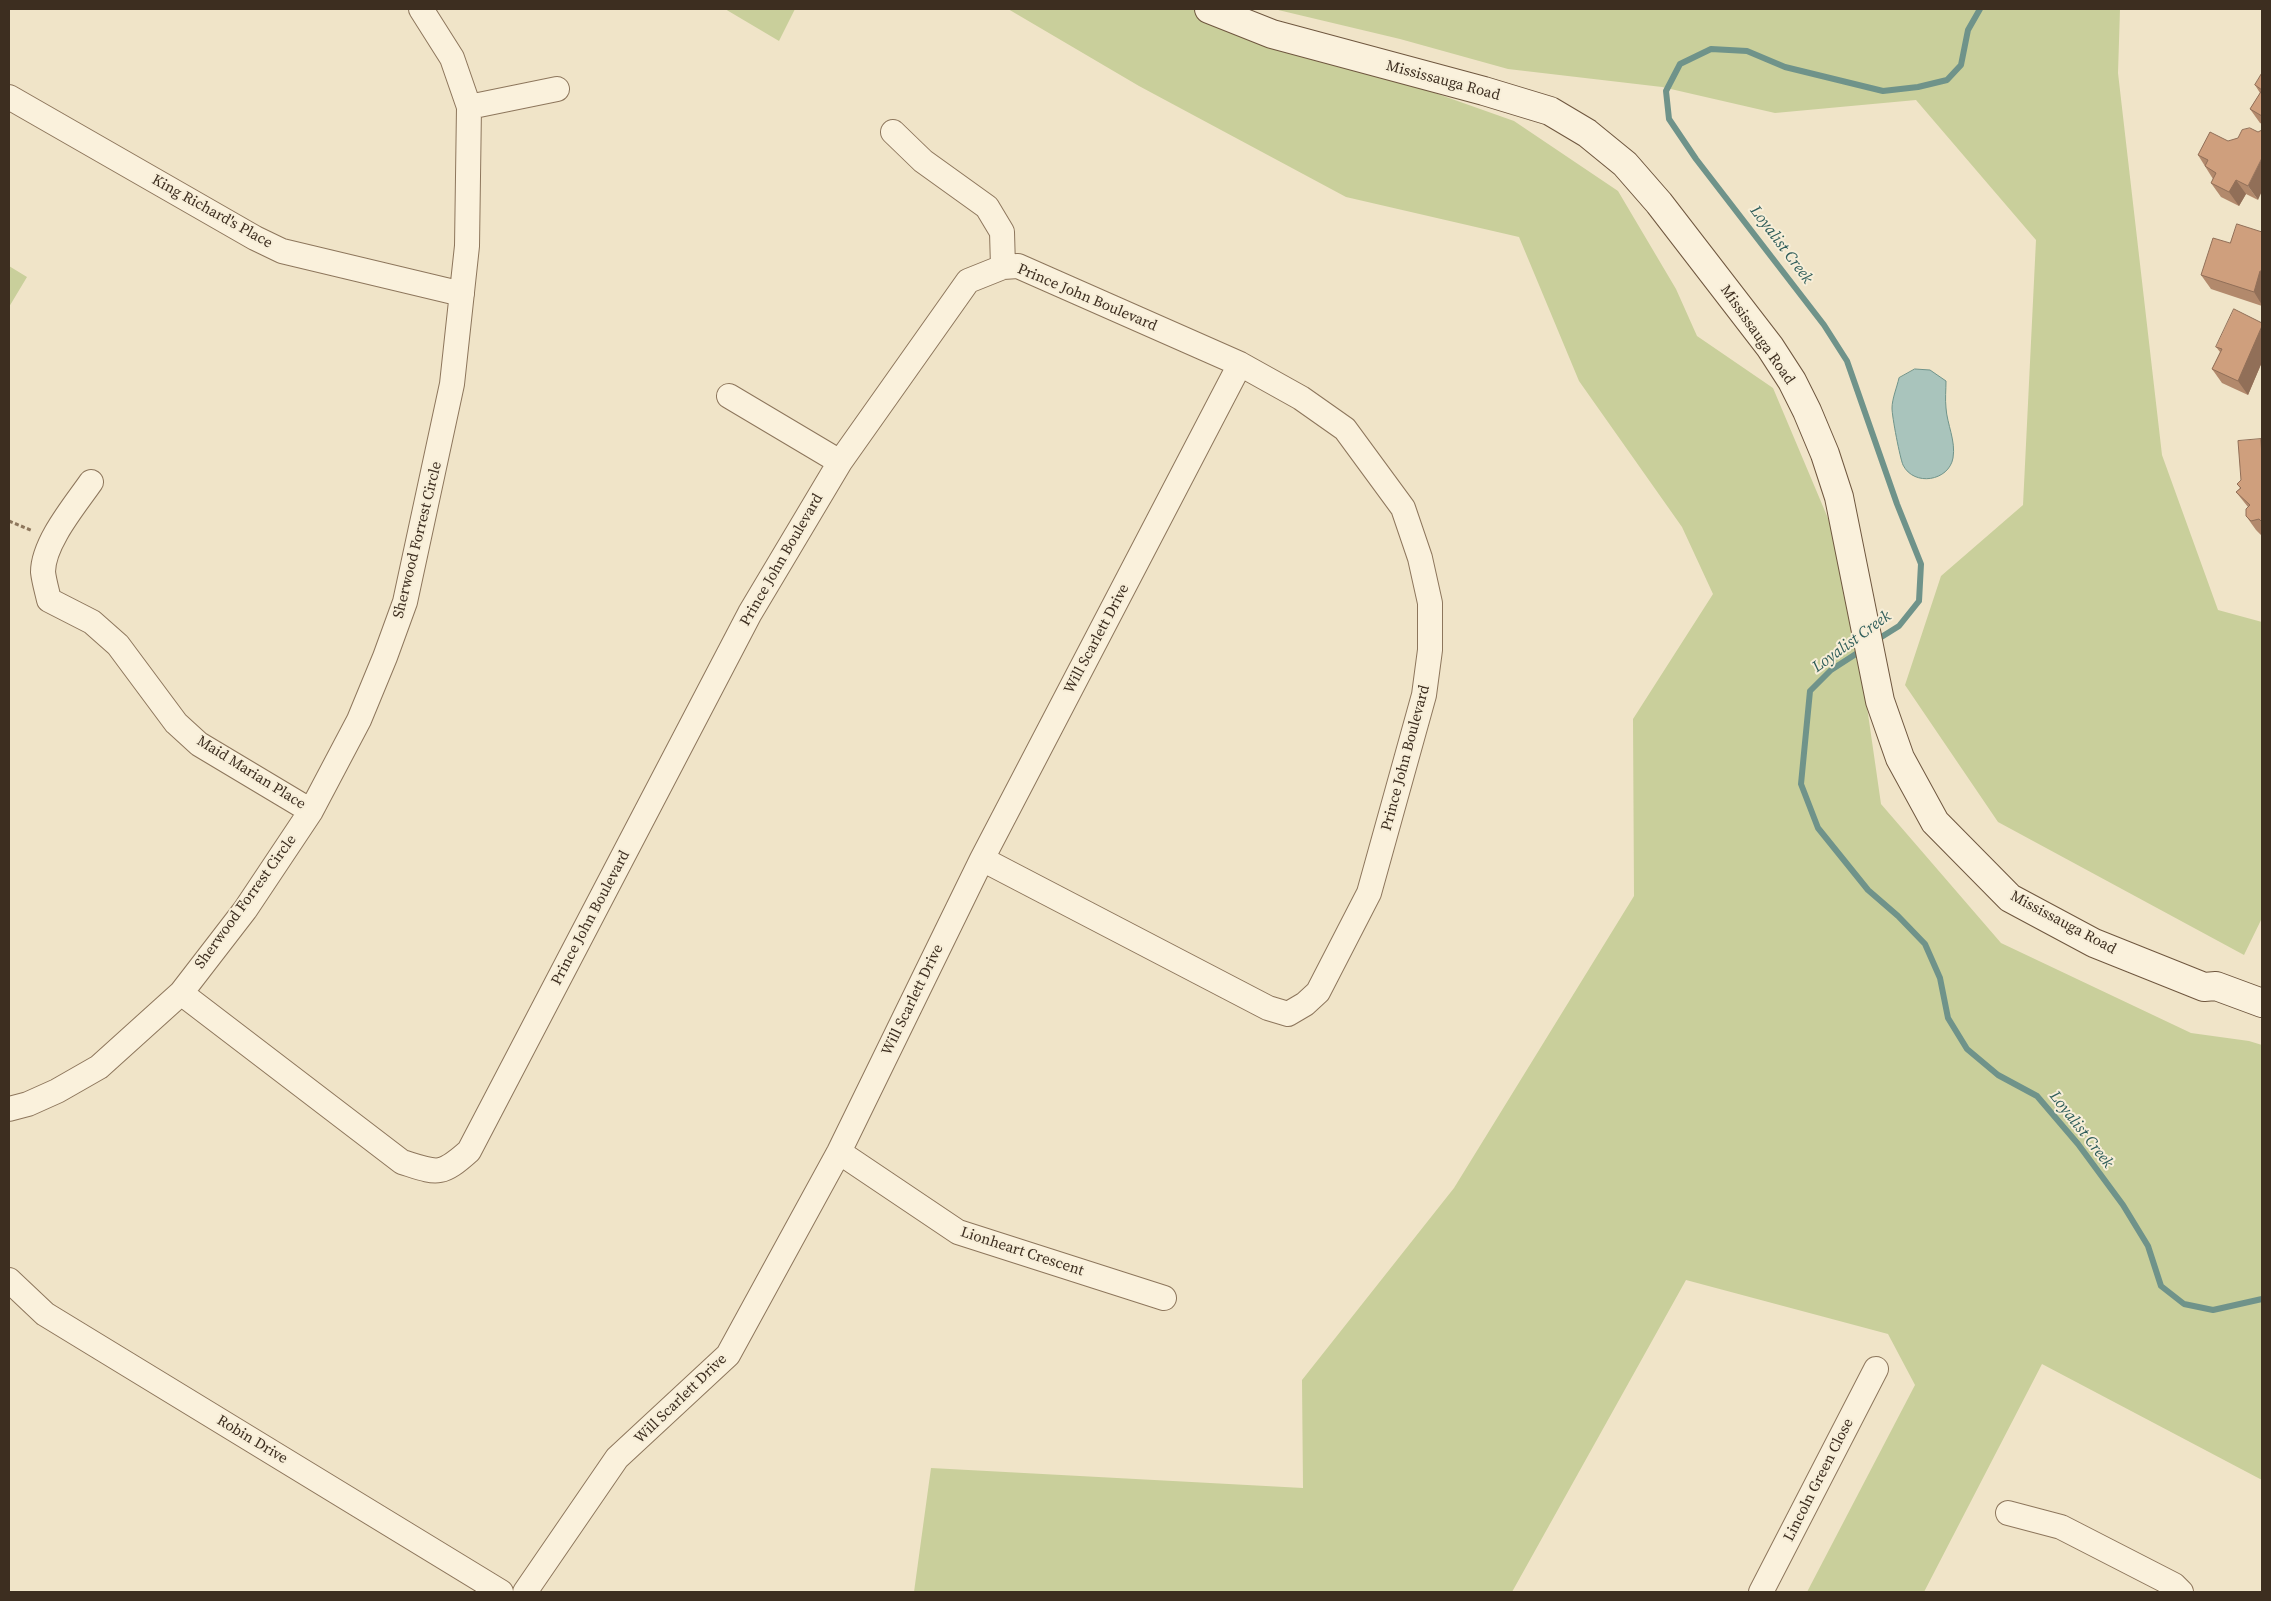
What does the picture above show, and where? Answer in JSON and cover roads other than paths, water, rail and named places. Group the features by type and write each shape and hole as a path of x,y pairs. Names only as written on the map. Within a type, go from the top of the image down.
{"main road":[{"name":"Mississauga Road","path":"1209,9 1272,34 1484,91 1550,111 1587,133 1624,164 1665,210 1770,347 1792,381 1825,454 1839,498 1880,701 1900,758 1935,822 2010,898 2094,943 2204,987 2216,986 2262,1003"},
{"name":"Mississauga Road","path":"2204,987 2212,997 2262,1019"}],"street":[{"name":"Sherwood Forrest Circle","path":"9,1109 28,1104 57,1091 99,1067 180,993 244,910 311,811 359,720 405,602 452,384 467,246 469,107 452,58 421,9"},
{"path":"469,107 557,90"},
{"name":"King Richard's Place","path":"9,96 255,238 282,251 462,294"},
{"path":"893,132 924,161 987,208 1002,232 1003,267"},
{"name":"Prince John Boulevard","path":"180,993 402,1162 432,1172 450,1168 469,1151 750,613 840,462 968,281 1003,267 1018,266 1240,364 1301,398 1345,429 1403,508 1420,558 1430,603 1430,650 1424,695 1369,892 1318,992 1305,1004 1288,1014 1268,1008 982,859"},
{"name":"Will Scarlett Drive","path":"525,1592 616,1458 728,1355 839,1152 982,859 1240,364"},
{"path":"729,396 840,462"},
{"name":"Maid Marian Place","path":"91,482 62,525 46,556 44,572 49,600 92,622 118,644 176,723 199,744 311,811"},
{"name":"Lionheart Crescent","path":"839,1152 958,1232 1164,1298"},
{"name":"Robin Drive","path":"9,1280 45,1314 501,1592"},
{"name":"Lincoln Green Close","path":"1762,1592 1876,1369"},
{"path":"2008,1514 2061,1527 2174,1585 2181,1592"}],"water":[{"path":"1915,369 1930,370 1946,381 1946,408 1954,452 1950,466 1945,472 1938,476 1923,479 1908,472 1903,465 1892,408 1899,378"}],"waterway":[{"name":"Loyalist Creek","path":"1875,641 1899,626 1919,601 1921,564 1897,504 1847,361 1824,325 1696,159 1669,119 1666,91 1680,64 1711,49 1747,51 1785,67 1883,91 1918,87 1947,80 1961,65 1968,30 1980,9"},
{"name":"Loyalist Creek","path":"1862,650 1831,670 1810,691 1801,784 1818,828 1868,890 1898,916 1925,944 1940,978 1948,1018 1967,1049 1998,1075 2037,1096 2078,1144 2123,1205 2148,1246 2161,1286 2184,1304 2213,1310 2262,1299"}]}
